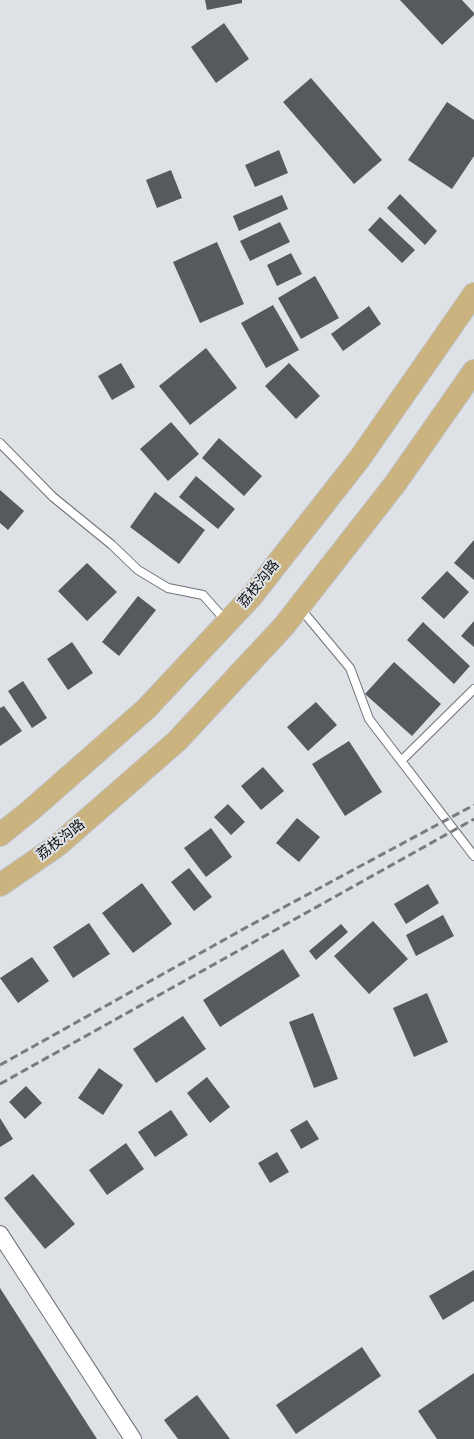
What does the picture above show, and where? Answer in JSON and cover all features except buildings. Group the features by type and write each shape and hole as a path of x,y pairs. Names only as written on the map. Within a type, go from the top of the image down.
{"main road":[{"name":"荔枝沟路","path":"0,835 31,810 146,709 250,597 360,458 474,294"},
{"name":"荔枝沟路","path":"0,885 58,845 177,741 284,626 396,484 474,372"}],"street":[{"path":"0,1234 133,1439"}],"lane":[{"path":"0,443 53,497 112,545 138,570 168,588 203,595 227,622"},
{"path":"299,607 350,668 369,719 402,760 474,856"},
{"path":"402,760 474,689"}],"railway":[{"path":"0,1065 247,927 474,805"},
{"path":"0,1084 474,819"}]}
